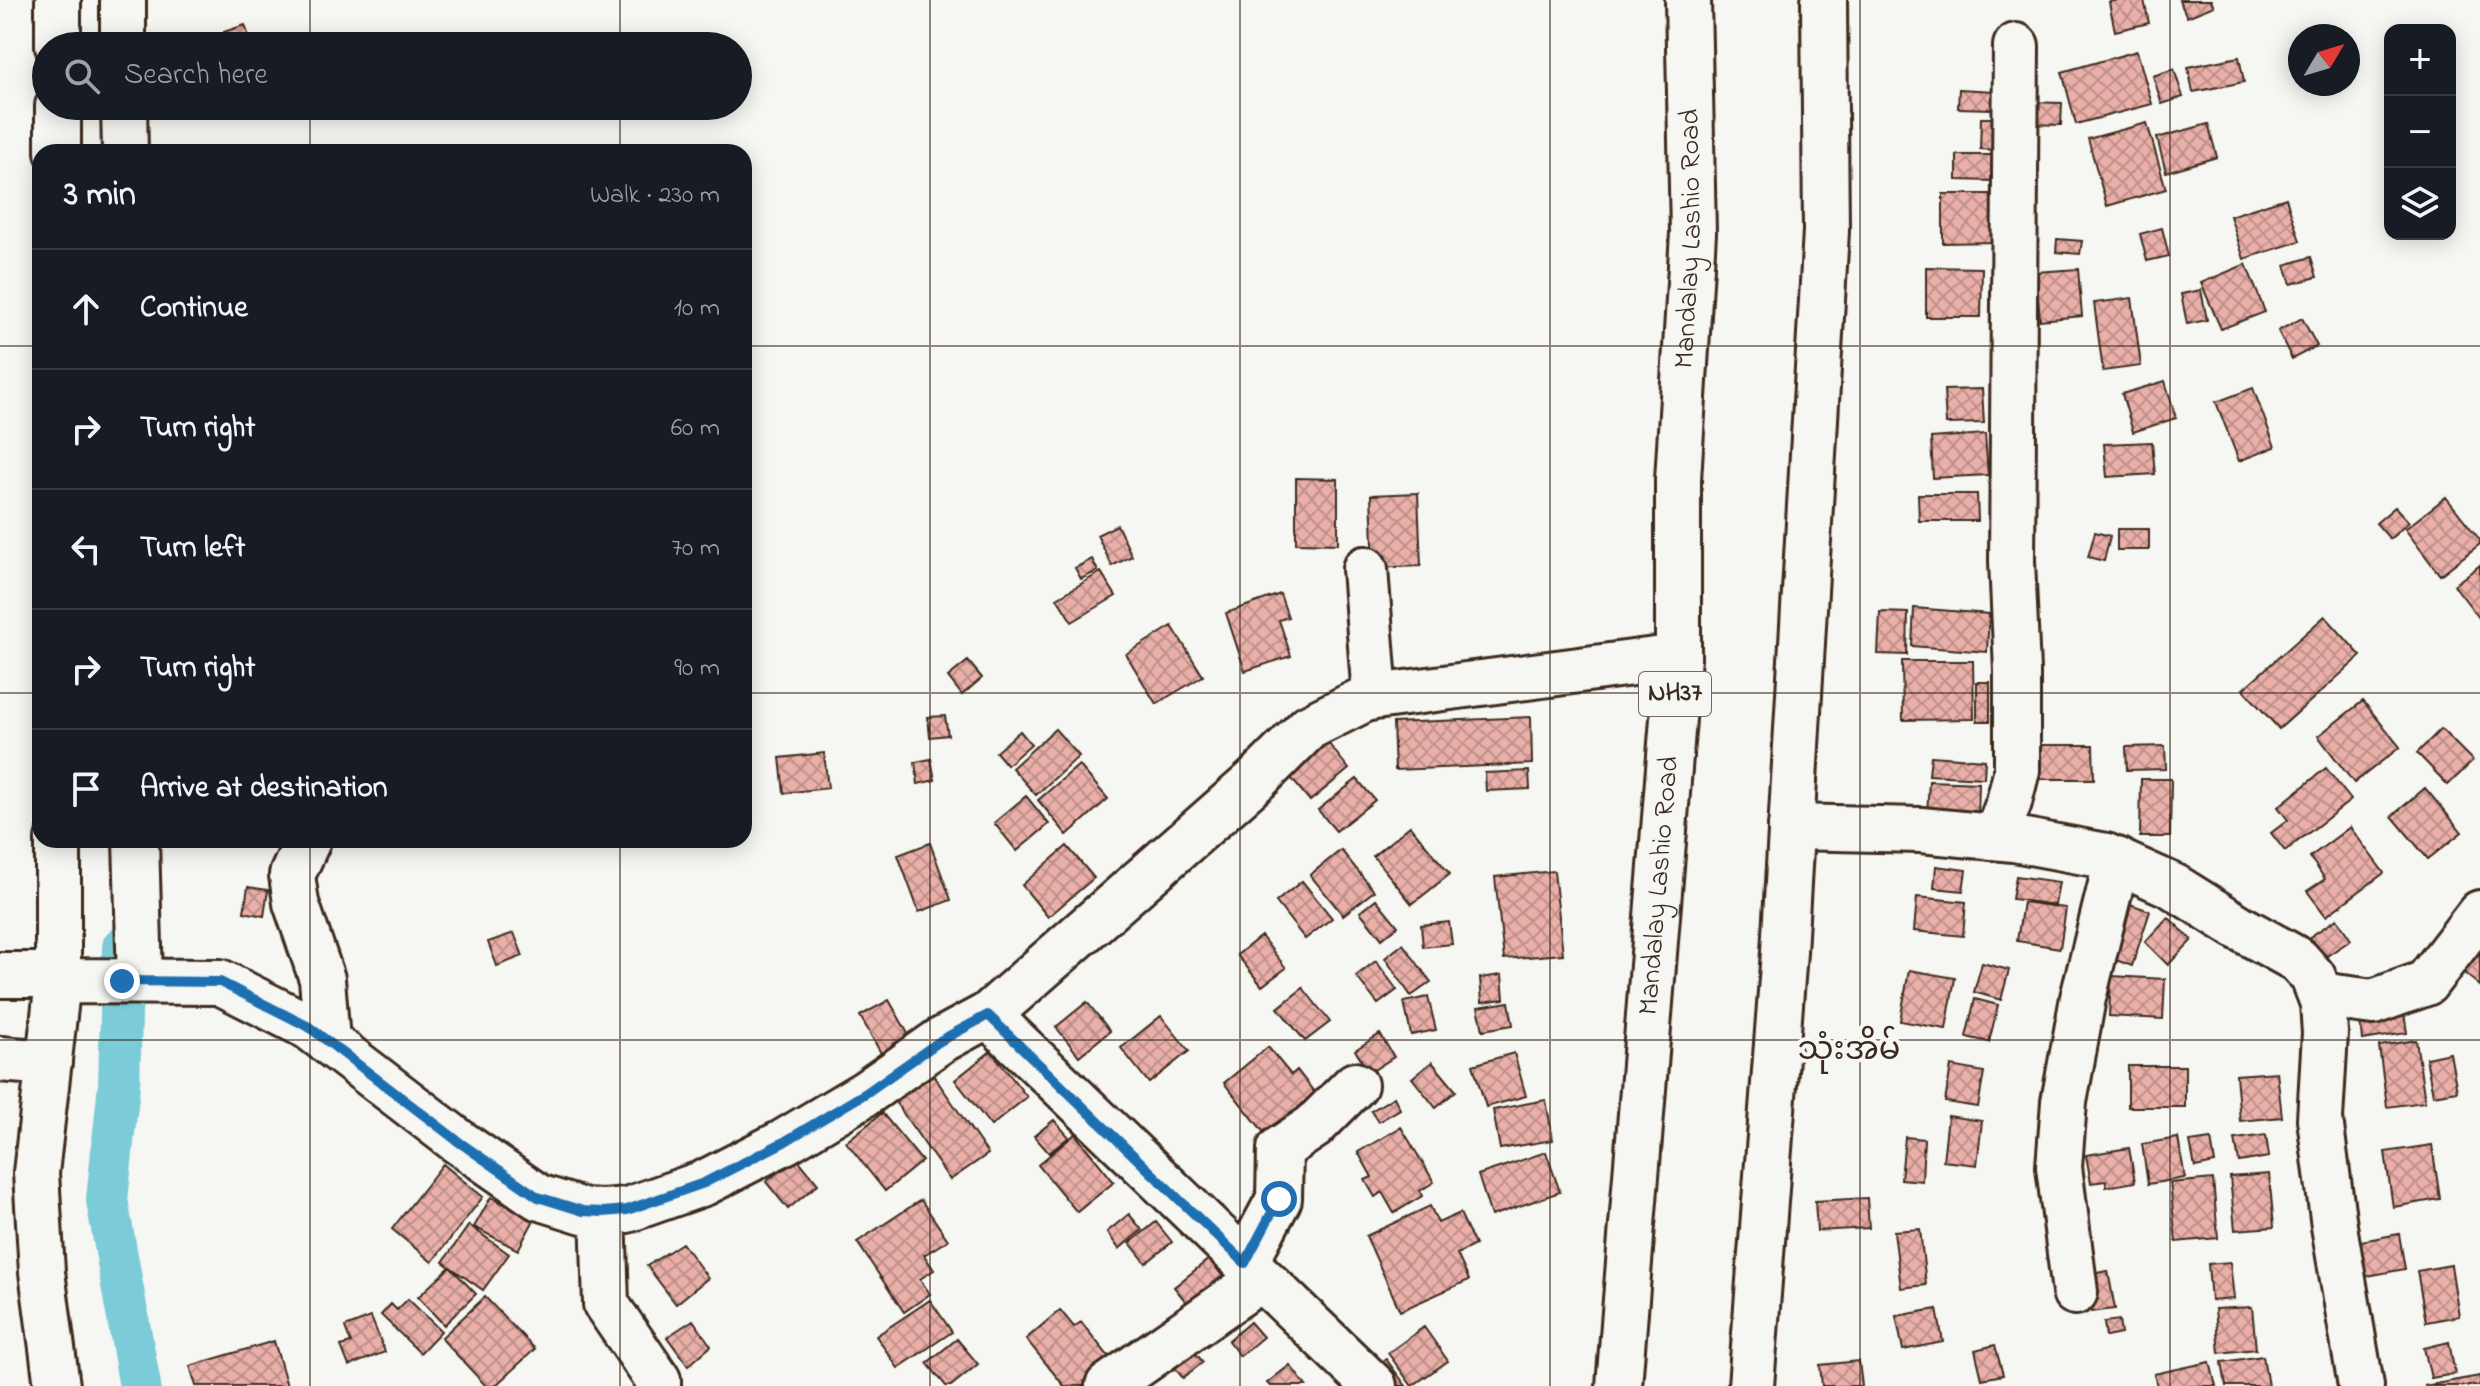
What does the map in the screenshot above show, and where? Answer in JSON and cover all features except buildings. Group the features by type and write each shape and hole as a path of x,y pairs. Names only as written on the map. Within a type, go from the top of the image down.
{"main road":[{"path":"58,0 58,32"},
{"path":"123,0 123,32"},
{"name":"Mandalay Lashio Road","path":"1619,1386 1678,657 1678,480 1693,233 1688,0"},
{"path":"1751,1386 1784,952 1826,231 1824,0"},
{"path":"1996,837 2017,770 2012,561 2016,46"},
{"path":"58,120 58,144"},
{"path":"124,120 125,144"},
{"path":"1365,569 1375,697"},
{"path":"0,975 96,981 220,982 309,1027 459,1142 538,1197 583,1211 627,1210 704,1183 784,1142 866,1093 940,1041 988,1015 1257,779 1309,727 1375,697 1678,657"},
{"path":"1791,827 1921,830 1996,837 2106,856 2173,886 2298,960 2313,977 2323,1003 2325,1033 2320,1119 2334,1226 2361,1386"},
{"path":"60,848 96,981"},
{"path":"57,1386 42,1272 36,1173 49,1063 96,981 134,848"},
{"path":"304,848 292,875 296,903 322,979 327,1041"},
{"path":"2075,1292 2059,1167 2064,1102 2083,998 2117,860"},
{"path":"2320,995 2373,1002 2426,983 2480,913"},
{"path":"988,1015 1374,1386"},
{"path":"0,1059 49,1063"},
{"path":"1108,1386 1254,1270 1279,1199 1280,1149 1313,1127 1355,1085"},
{"path":"603,1212 606,1304 658,1380 658,1386"}],"waterway":[{"path":"123,947 119,1085 107,1200 140,1386"}],"district":[{"name":"သုံးအိမ်","path":"1849,1051"}],"route":[{"path":"122,981 220,982 309,1027 459,1142 538,1197 583,1211 627,1210 704,1183 784,1142 866,1093 940,1041 988,1015 1245,1263 1279,1199"}]}
